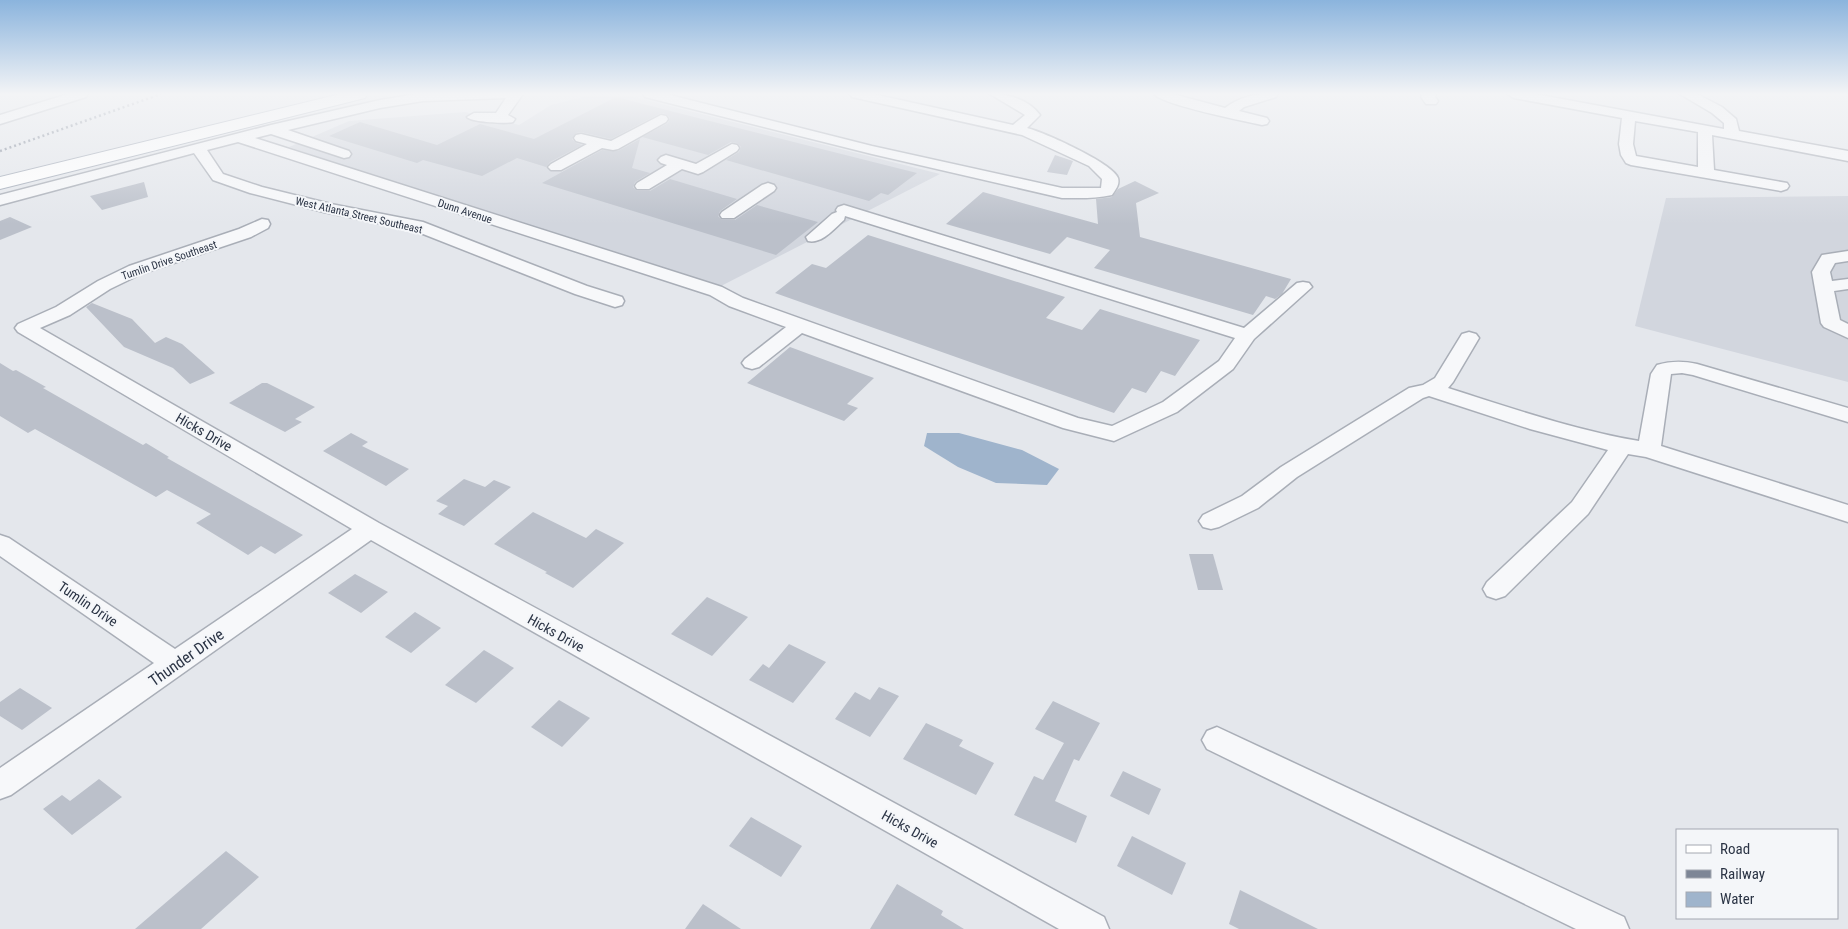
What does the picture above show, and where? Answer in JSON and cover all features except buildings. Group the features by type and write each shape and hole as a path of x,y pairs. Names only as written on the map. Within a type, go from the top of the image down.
{"main road":[{"path":"0,176 157,137"},
{"path":"0,184 186,137"}],"street":[{"path":"0,200 238,137"},
{"name":"Dunn Avenue","path":"240,137 716,290 736,302 1071,423 1114,434 1170,407 1226,365 1247,335 1303,287"},
{"path":"295,137 344,154"},
{"path":"582,138 613,146 628,137"},
{"path":"822,137 1062,193 1088,194 1106,192 1110,186 1110,178 1094,163 1038,137"},
{"path":"1626,137 1628,156 1631,160 1781,186"},
{"path":"1705,137 1706,173"},
{"path":"1750,137 1848,156"},
{"path":"556,167 599,143"},
{"name":"West Atlanta Street Southeast","path":"198,148 218,176 256,190 330,210 417,226 581,290 616,301"},
{"path":"643,186 673,162 698,169 732,148"},
{"path":"728,215 768,188"},
{"path":"814,236 841,213 1247,335"},
{"name":"Tumlin Drive Southeast","path":"25,328 63,311 104,284 135,270 245,234 262,224"},
{"path":"1848,256 1828,259 1821,272 1831,323 1848,332"},
{"path":"1824,287 1848,284"},
{"path":"1829,313 1848,311"},
{"path":"752,364 800,325"},
{"name":"Hicks Drive","path":"25,328 370,528 1092,929"},
{"path":"1211,521 1250,502 1289,472 1416,393 1430,389 1443,382 1469,338"},
{"path":"1649,450 1661,374 1664,368 1697,370 1848,415"},
{"path":"1430,389 1570,432 1622,446 1649,450 1848,514"},
{"path":"1496,589 1580,508 1622,446"},
{"name":"Thunder Drive","path":"0,785 370,528"},
{"name":"Tumlin Drive","path":"0,544 176,664"},
{"path":"1218,740 1612,929"}],"shaded area":[{"path":"311,137 794,137 940,174 721,286 442,200 289,147"},
{"path":"1848,196 1848,382 1635,326 1666,198"}],"water":[{"path":"927,433 959,433 1022,450 1059,469 1047,485 996,483 958,467 924,446"}],"railway":[{"path":"0,151 39,137"}]}
